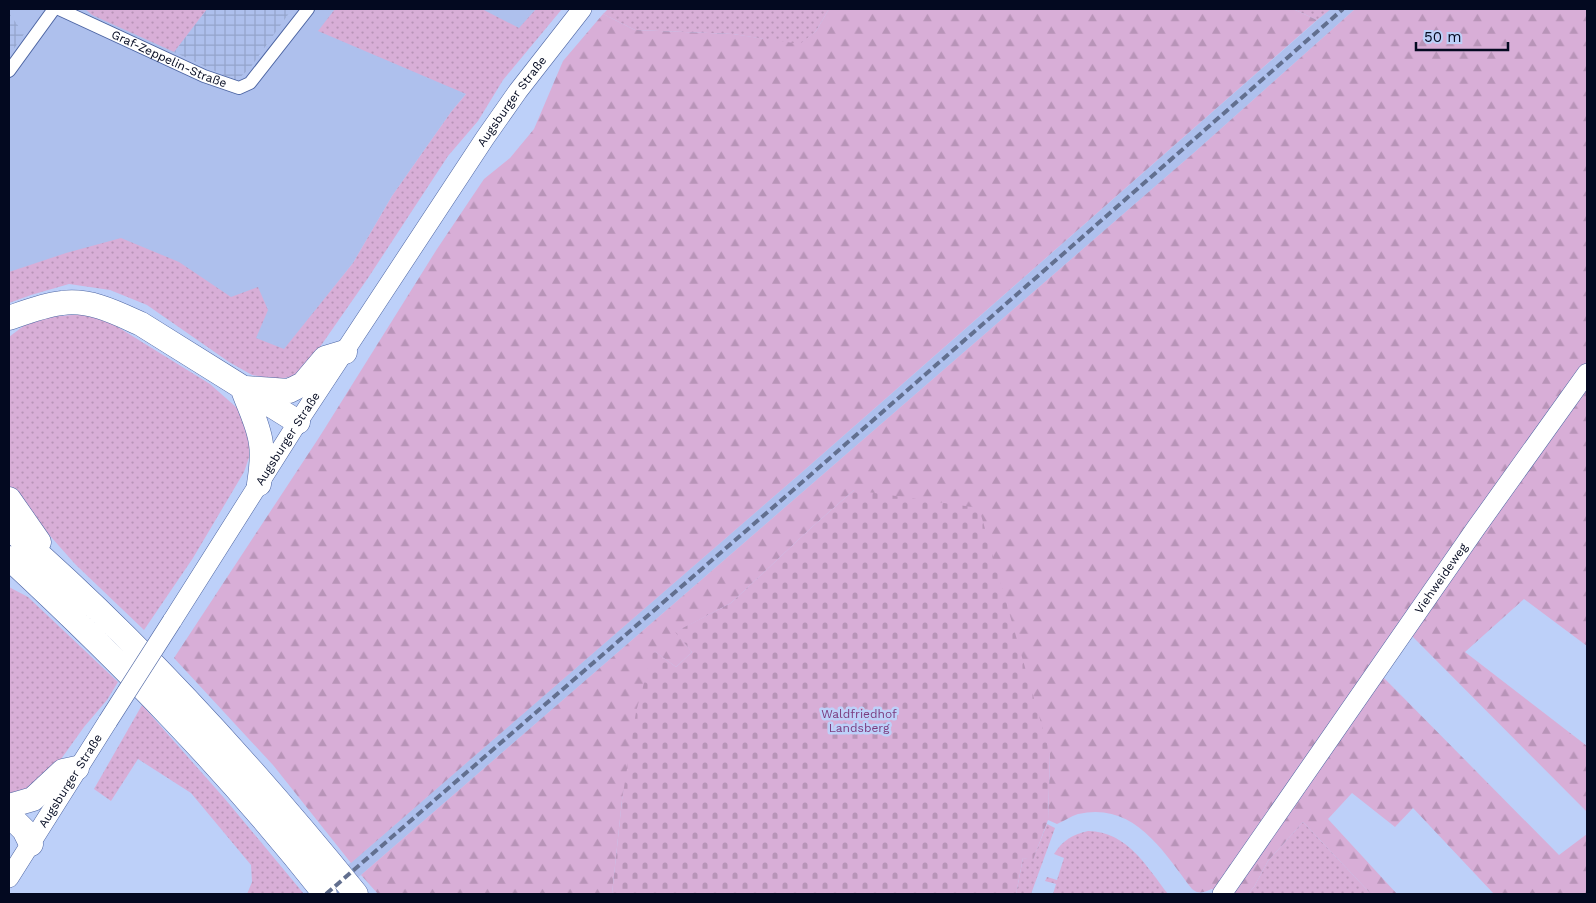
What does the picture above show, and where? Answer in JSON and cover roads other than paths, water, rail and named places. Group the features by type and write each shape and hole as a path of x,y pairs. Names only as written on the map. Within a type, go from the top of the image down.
{"highway":[{"path":"9,328 18,315 64,302 86,304 114,311 141,324 298,422"},
{"path":"242,387 290,391 303,384 325,358 345,352"},
{"path":"242,387 257,427 261,444 262,462 259,484"},
{"path":"9,499 61,574"},
{"path":"9,528 61,574 170,683 254,773 356,894"},
{"path":"9,558 164,708 238,788 325,894"},
{"path":"9,581 32,594 102,646"},
{"path":"9,806 33,799 63,771 77,768"},
{"path":"9,815 24,830 31,844"},
{"path":"9,836 31,844"}],"main road":[{"name":"Augsburger Straße","path":"9,878 298,422 485,138 518,91 582,9"},
{"name":"Viehweideweg","path":"1222,894 1476,528 1587,373"}],"street":[{"path":"9,71 54,9"},
{"name":"Graf-Zeppelin-Straße","path":"59,9 204,76 239,88 250,83 308,9"}],"railway":[{"path":"326,894 807,478 1343,9"}],"park label":[{"name":"Waldfriedhof Landsberg","path":"859,721"}]}
